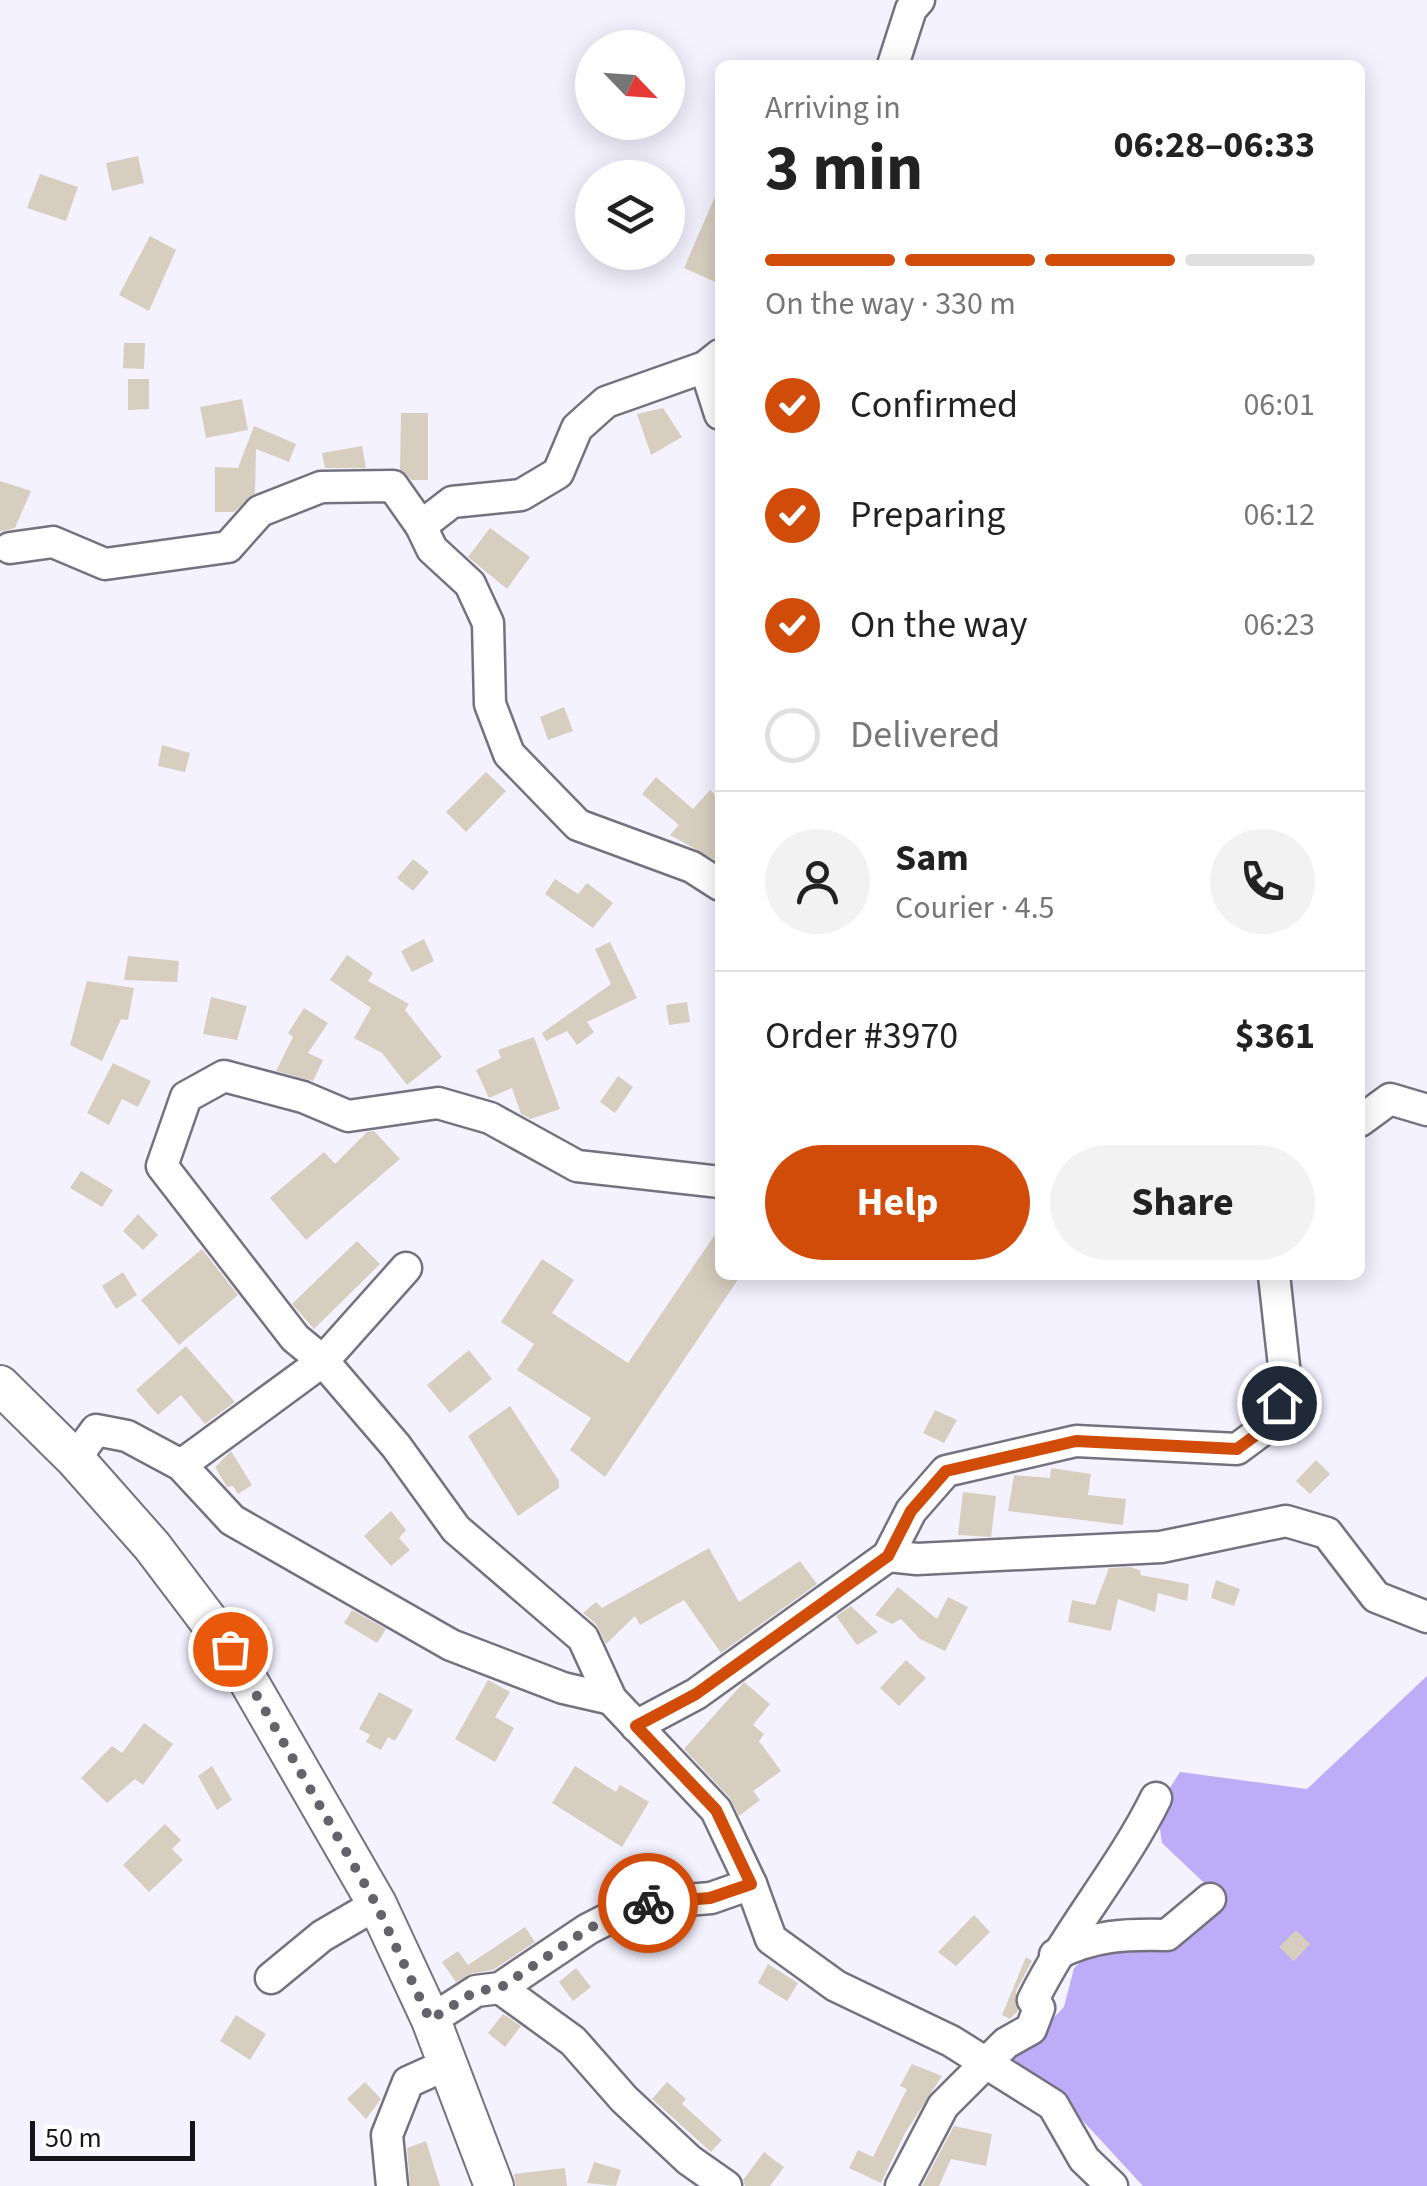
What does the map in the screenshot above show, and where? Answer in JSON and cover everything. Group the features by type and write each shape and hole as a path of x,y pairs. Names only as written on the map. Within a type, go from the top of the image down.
{"main road":[{"path":"0,1386 75,1459 152,1546 230,1649 376,1904 430,2020 494,2186"}],"street":[{"path":"895,60 911,9 919,0"},
{"path":"420,526 452,502 521,495 558,473 577,428 606,402 712,361"},
{"path":"10,548 53,542 105,564 228,547 260,511 321,486 394,486 432,549 470,584 488,623 490,704 509,754 578,825 692,866 715,882"},
{"path":"715,1181 577,1166 490,1118 438,1103 348,1116 303,1097 224,1076 186,1098 162,1166 295,1338 323,1361 396,1446 456,1529 583,1638 611,1699 716,1810 751,1884 771,1939 836,1986 951,2041 1053,2106 1084,2160 1112,2186"},
{"path":"1365,1116 1390,1099 1427,1110"},
{"path":"181,1465 323,1361 406,1268"},
{"path":"636,1726 696,1694 888,1556 911,1511 946,1471 1076,1441 1237,1449 1272,1423 1286,1384 1275,1280"},
{"path":"75,1459 96,1430 127,1436 181,1465 232,1520 354,1593 451,1645 562,1688 611,1699"},
{"path":"888,1556 917,1560 1161,1547 1286,1521 1327,1533 1376,1596 1427,1617"},
{"path":"900,2186 943,2106 984,2062 1031,2028 1039,2008 1033,2000 1055,1956 1141,1828 1156,1798"},
{"path":"430,2020 476,1991 500,1988 588,1929 637,1904 710,1898 751,1884"},
{"path":"1055,1956 1077,1943 1120,1934 1167,1935 1210,1898"},
{"path":"271,1978 322,1936 376,1904"},
{"path":"500,1988 573,2041 624,2099 688,2160 726,2186"},
{"path":"392,2186 387,2135 408,2082 448,2064"}],"shaded area":[{"path":"1427,1676 1427,2186 1143,2186 1072,2109 1009,2065 1064,2007 1074,1968 1092,1953 1218,1896 1162,1843 1157,1808 1180,1772 1307,1789"}],"building":[{"path":"138,156 144,183 112,191 106,163"},
{"path":"40,174 78,187 66,221 27,208"},
{"path":"715,197 715,282 685,266"},
{"path":"150,236 176,250 149,311 119,295"},
{"path":"124,343 145,343 144,369 123,368"},
{"path":"128,379 149,379 149,409 128,410"},
{"path":"242,399 248,430 206,438 200,407"},
{"path":"663,408 682,437 651,455 637,414"},
{"path":"401,413 428,413 428,480 412,480 400,469"},
{"path":"254,426 296,444 289,462 256,449 255,493 234,512 215,512 215,467 238,468"},
{"path":"362,446 366,468 325,468 322,453"},
{"path":"0,481 31,491 15,528 0,532"},
{"path":"490,528 530,557 507,589 468,557"},
{"path":"564,707 573,731 548,740 540,717"},
{"path":"162,745 190,753 185,772 158,766"},
{"path":"486,772 506,791 466,832 446,812"},
{"path":"656,777 693,809 710,790 715,794 715,860 670,835 679,825 642,794"},
{"path":"413,859 429,872 413,891 397,878"},
{"path":"555,879 578,894 587,883 613,903 593,928 545,894"},
{"path":"424,939 434,961 412,972 401,951"},
{"path":"610,942 637,998 587,1022 594,1032 577,1045 567,1031 546,1041 542,1033 611,984 595,949"},
{"path":"347,955 373,973 368,981 409,1004 405,1010 442,1057 407,1085 382,1053 354,1038 371,1008 330,980"},
{"path":"128,956 179,961 177,982 124,980"},
{"path":"87,981 134,988 128,1020 121,1019 102,1061 70,1045"},
{"path":"211,997 247,1006 237,1040 203,1034"},
{"path":"687,1002 690,1022 669,1025 666,1005"},
{"path":"304,1008 328,1023 308,1053 323,1060 313,1081 276,1071 293,1037 288,1033"},
{"path":"534,1037 560,1109 531,1119 521,1114 512,1088 489,1098 476,1070 501,1058 498,1050"},
{"path":"113,1063 151,1081 138,1107 122,1099 109,1125 87,1113"},
{"path":"618,1076 633,1087 615,1113 600,1102"},
{"path":"374,1131 400,1159 306,1240 270,1198 324,1152 335,1164 367,1132"},
{"path":"81,1171 113,1190 102,1207 70,1188"},
{"path":"138,1214 158,1235 143,1250 123,1231"},
{"path":"715,1234 715,1280 738,1280 605,1477 570,1450 591,1418 517,1370 534,1344 501,1322 542,1259 574,1280 552,1313 628,1363"},
{"path":"357,1241 380,1264 314,1329 292,1304"},
{"path":"202,1249 238,1295 179,1345 141,1300"},
{"path":"123,1272 137,1295 116,1309 102,1286"},
{"path":"186,1346 235,1402 205,1424 181,1395 158,1415 136,1390"},
{"path":"469,1350 492,1379 450,1413 427,1385"},
{"path":"510,1406 559,1481 559,1488 518,1516 468,1436"},
{"path":"935,1410 957,1420 944,1443 923,1433"},
{"path":"231,1451 252,1485 238,1494 233,1486 227,1487 215,1467"},
{"path":"1316,1460 1330,1474 1310,1494 1296,1481"},
{"path":"1051,1468 1091,1474 1088,1495 1126,1499 1123,1525 1008,1511 1014,1475 1050,1478"},
{"path":"963,1492 996,1496 991,1537 958,1535"},
{"path":"391,1511 406,1530 399,1538 410,1550 391,1566 364,1536"},
{"path":"709,1548 739,1602 800,1561 817,1584 721,1653 684,1600 640,1625 635,1616 606,1644 596,1624 583,1613 596,1602 602,1608"},
{"path":"1131,1567 1141,1571 1140,1575 1189,1584 1187,1601 1158,1593 1155,1612 1118,1599 1111,1631 1068,1622 1072,1600 1095,1605 1109,1568"},
{"path":"1216,1580 1240,1589 1234,1606 1211,1598"},
{"path":"898,1587 937,1619 948,1597 968,1607 945,1651 920,1639 901,1619 892,1624 875,1615"},
{"path":"851,1606 878,1632 857,1645 836,1616"},
{"path":"352,1610 386,1629 377,1643 344,1623"},
{"path":"906,1660 926,1678 899,1706 880,1688"},
{"path":"488,1680 510,1692 495,1717 514,1728 495,1762 455,1739"},
{"path":"744,1682 770,1704 753,1725 764,1734 759,1741 781,1771 753,1791 760,1800 739,1816 730,1798 684,1749"},
{"path":"379,1692 413,1710 395,1741 388,1737 381,1750 366,1742 370,1735 359,1729"},
{"path":"144,1723 173,1744 143,1785 135,1779 107,1803 81,1778 112,1746 122,1753"},
{"path":"212,1766 232,1800 217,1810 198,1776"},
{"path":"575,1766 616,1792 620,1785 649,1802 622,1847 552,1803"},
{"path":"165,1824 181,1840 172,1849 183,1860 149,1892 123,1865"},
{"path":"974,1915 990,1932 956,1966 938,1952"},
{"path":"662,1921 662,1947 624,1947 623,1932 642,1922"},
{"path":"525,1927 535,1942 493,1970 473,1973 456,1982 442,1962 458,1951 468,1965"},
{"path":"1296,1930 1310,1944 1294,1961 1279,1947"},
{"path":"1026,1957 1032,1961 1016,1991 1018,2011 1010,2019 1002,2015"},
{"path":"768,1964 798,1983 787,2001 758,1983"},
{"path":"576,1968 591,1987 573,2001 559,1982"},
{"path":"503,2014 521,2026 505,2047 488,2033"},
{"path":"236,2015 266,2034 250,2060 220,2041"},
{"path":"912,2064 942,2076 905,2133 881,2183 849,2168 858,2150 873,2157 907,2089 900,2086"},
{"path":"365,2082 381,2099 366,2119 347,2099"},
{"path":"667,2082 686,2099 682,2104 722,2140 711,2152 652,2099"},
{"path":"954,2126 992,2134 986,2166 951,2159 939,2186 922,2186"},
{"path":"426,2141 440,2186 410,2186 407,2148"},
{"path":"764,2152 784,2167 770,2186 745,2186 743,2180"},
{"path":"594,2162 621,2170 616,2186 587,2183"},
{"path":"565,2168 567,2186 516,2186 514,2174"}],"way so far":[{"path":"230,1649 376,1904 430,2020 476,1991 500,1988 588,1929 637,1904 648,1903"}],"route":[{"path":"648,1903 710,1898 751,1884 716,1810 636,1726 696,1694 888,1556 911,1511 946,1471 1076,1441 1237,1449 1272,1423 1279,1403"}]}
